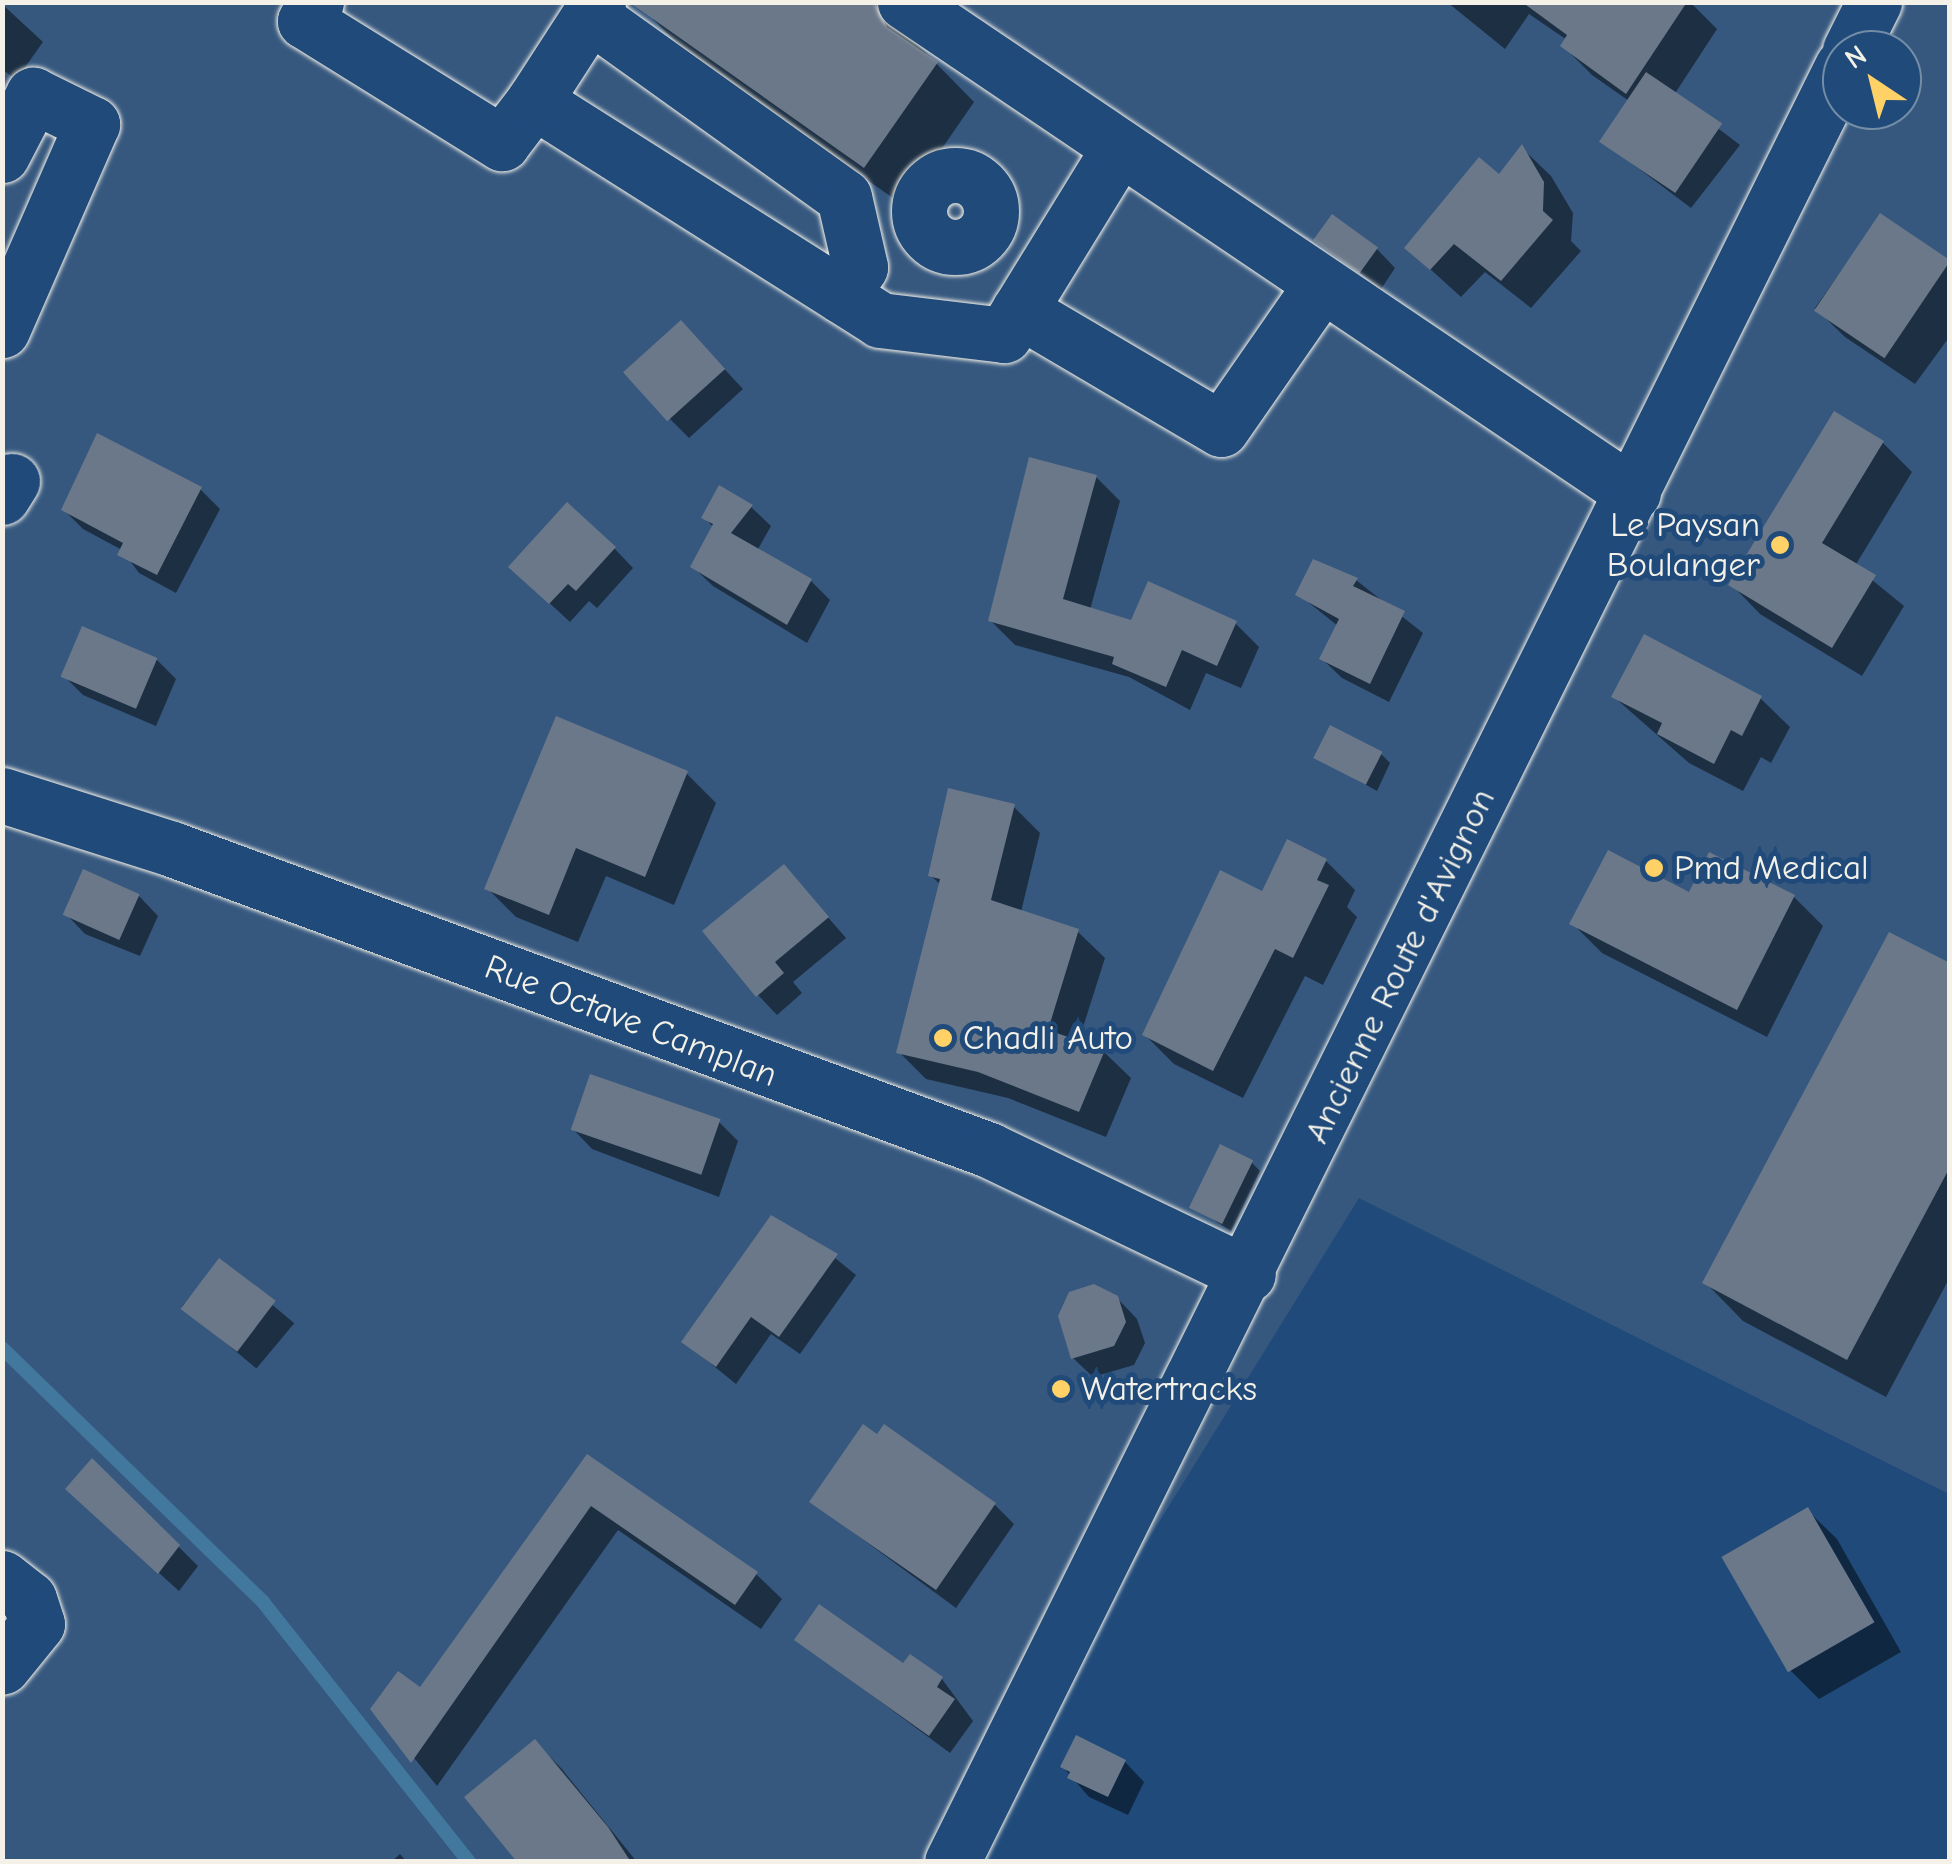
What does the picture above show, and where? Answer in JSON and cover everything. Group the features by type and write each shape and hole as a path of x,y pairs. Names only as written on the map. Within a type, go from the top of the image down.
{"street":[{"path":"316,2 305,21 502,143 594,9 844,196 860,267 840,295"},
{"path":"905,2 1634,493"},
{"path":"1860,30 1874,2"},
{"path":"2,155 33,94 92,124 2,330"},
{"path":"534,101 880,320 1004,335 1119,148"},
{"name":"Ancienne Route d'Avignon","path":"952,1862 1248,1274 1822,108"},
{"path":"980,238 1026,299 1221,429 1321,285"},
{"name":"Rue Octave Camplan","path":"2,795 172,848 989,1150 1248,1274"},
{"path":"2,1578 28,1599 37,1624 2,1667"}],"shaded area":[{"path":"3,3 1949,3 1949,1494 1359,1198 950,1861 3,1862"}],"building":[{"path":"629,2 874,2 887,27 938,62 864,168"},
{"path":"1522,2 1687,2 1626,94 1560,46 1567,35"},
{"path":"1646,72 1722,123 1675,193 1599,142"},
{"path":"1522,144 1544,182 1543,211 1553,220 1501,281 1454,244 1430,270 1404,248 1479,157 1499,174"},
{"path":"1880,213 1950,260 1884,358 1814,311"},
{"path":"1332,214 1378,248 1359,273 1313,240"},
{"path":"681,320 725,369 667,421 623,372"},
{"path":"1834,411 1884,441 1822,543 1876,575 1832,648 1728,585"},
{"path":"97,433 202,487 157,575 117,555 123,543 61,510"},
{"path":"1029,457 1097,475 1063,599 1131,620 1148,581 1237,621 1217,666 1182,650 1166,687 1112,664 1114,657 988,621"},
{"path":"719,485 753,505 731,533 812,579 787,625 690,567 713,524 701,518"},
{"path":"567,502 616,547 576,591 568,584 549,604 508,567"},
{"path":"1313,559 1358,578 1353,586 1405,611 1370,684 1319,659 1339,619 1295,595"},
{"path":"82,626 157,658 136,709 61,677"},
{"path":"1644,634 1762,696 1742,736 1731,730 1714,764 1657,734 1662,723 1611,697"},
{"path":"556,716 688,771 645,877 576,848 549,915 484,889"},
{"path":"1330,725 1383,752 1366,785 1313,758"},
{"path":"948,788 1015,804 991,900 1079,929 1048,1030 1105,1050 1079,1112 978,1072 896,1053 940,879 928,876"},
{"path":"1287,839 1327,859 1317,880 1329,885 1293,958 1275,949 1213,1071 1142,1035 1220,870 1262,891"},
{"path":"1608,850 1689,892 1709,852 1795,895 1737,1010 1569,924"},
{"path":"784,864 829,917 775,962 784,973 756,997 702,931"},
{"path":"83,869 140,894 119,940 63,915"},
{"path":"1889,932 1950,963 1950,1167 1847,1360 1702,1283"},
{"path":"590,1074 720,1119 701,1175 571,1130"},
{"path":"1220,1144 1253,1160 1222,1224 1189,1208"},
{"path":"771,1215 838,1254 779,1337 751,1317 716,1367 681,1342"},
{"path":"219,1258 276,1301 237,1352 180,1309"},
{"path":"1094,1284 1118,1296 1126,1322 1114,1346 1071,1359 1058,1316 1069,1292"},
{"path":"863,1424 877,1434 884,1424 996,1503 936,1590 809,1502"},
{"path":"587,1454 758,1572 735,1605 591,1506 411,1763 370,1709 398,1671 420,1687"},
{"path":"92,1458 180,1545 158,1574 65,1489"},
{"path":"1808,1507 1874,1622 1788,1672 1721,1557"},
{"path":"819,1604 903,1663 910,1654 943,1677 937,1687 955,1699 929,1736 794,1640"},
{"path":"1076,1735 1126,1760 1108,1797 1067,1778 1070,1772 1060,1767"},
{"path":"535,1739 608,1827 631,1862 517,1862 464,1797"}],"waterway":[{"path":"2,1348 263,1602 469,1862"}],"place":[{"name":"Le Paysan Boulanger","path":"1780,545"},
{"name":"Pmd Medical","path":"1654,868"},
{"name":"Chadli Auto","path":"943,1038"},
{"name":"Watertracks","path":"1061,1389"}]}
